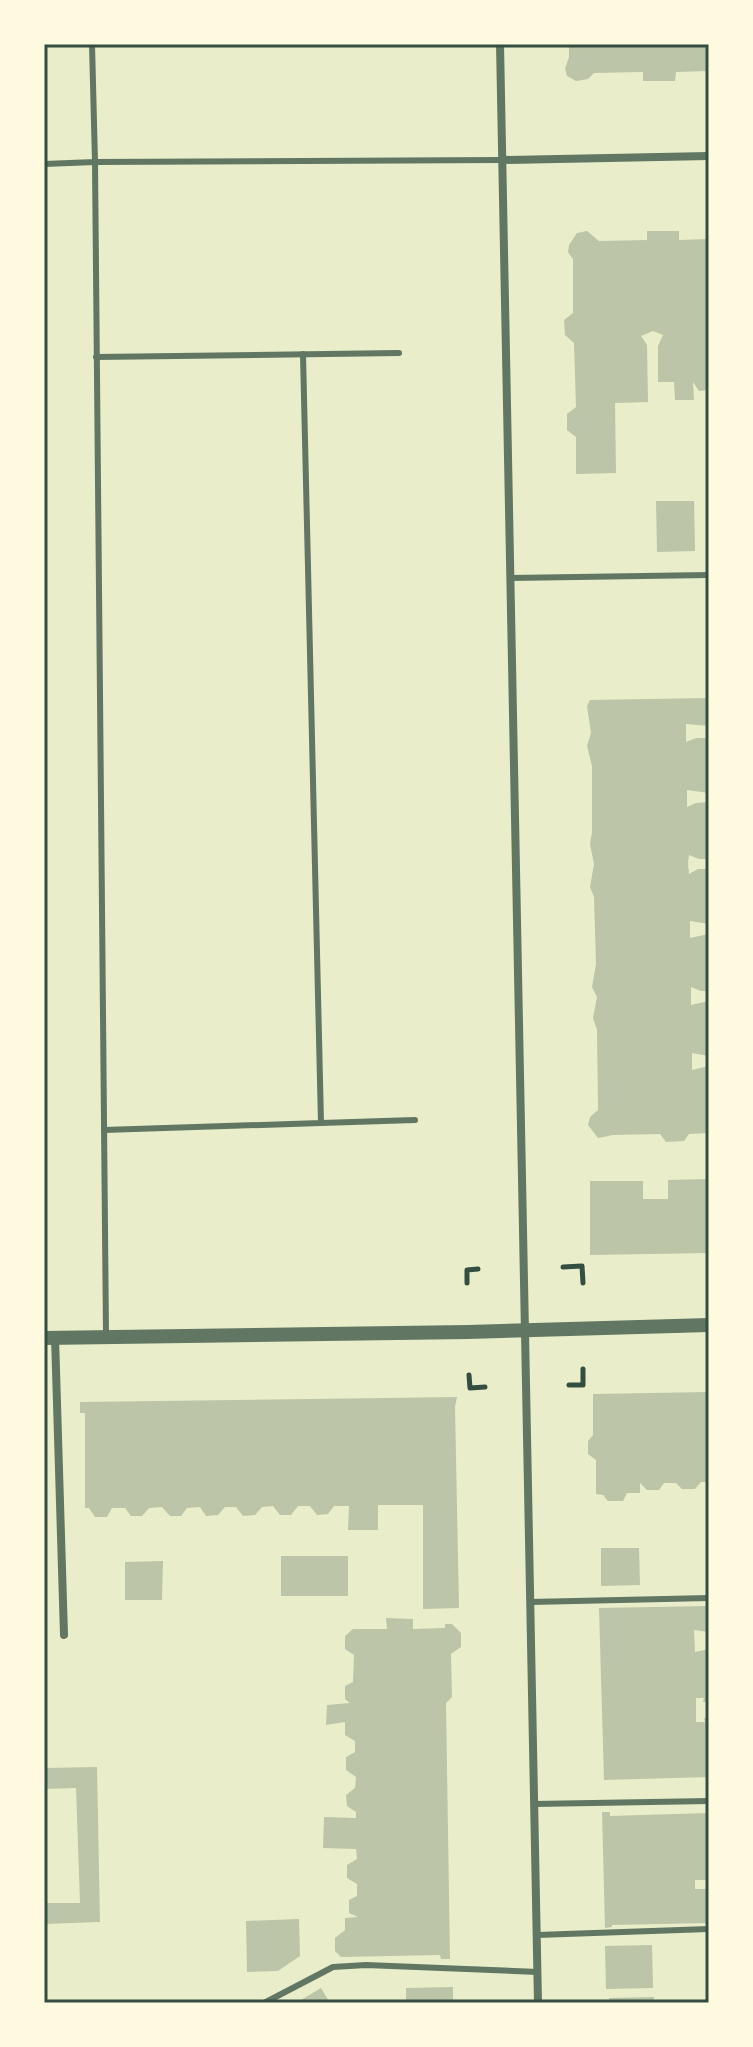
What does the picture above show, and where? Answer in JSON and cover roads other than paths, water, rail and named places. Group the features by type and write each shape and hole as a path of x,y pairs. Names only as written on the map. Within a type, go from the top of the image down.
{"street":[{"path":"500,44 538,2003"},
{"path":"502,160 709,156"},
{"path":"64,1635 50,1338 709,1325"}],"lane":[{"path":"92,44 106,1337"},
{"path":"44,164 502,160"},
{"path":"96,357 399,353"},
{"path":"303,354 321,1123"},
{"path":"510,578 709,575"},
{"path":"104,1130 415,1120"},
{"path":"530,1602 709,1598"},
{"path":"534,1804 709,1801"},
{"path":"537,1935 709,1929"},
{"path":"264,2003 333,1967 366,1965 538,1972"}]}
